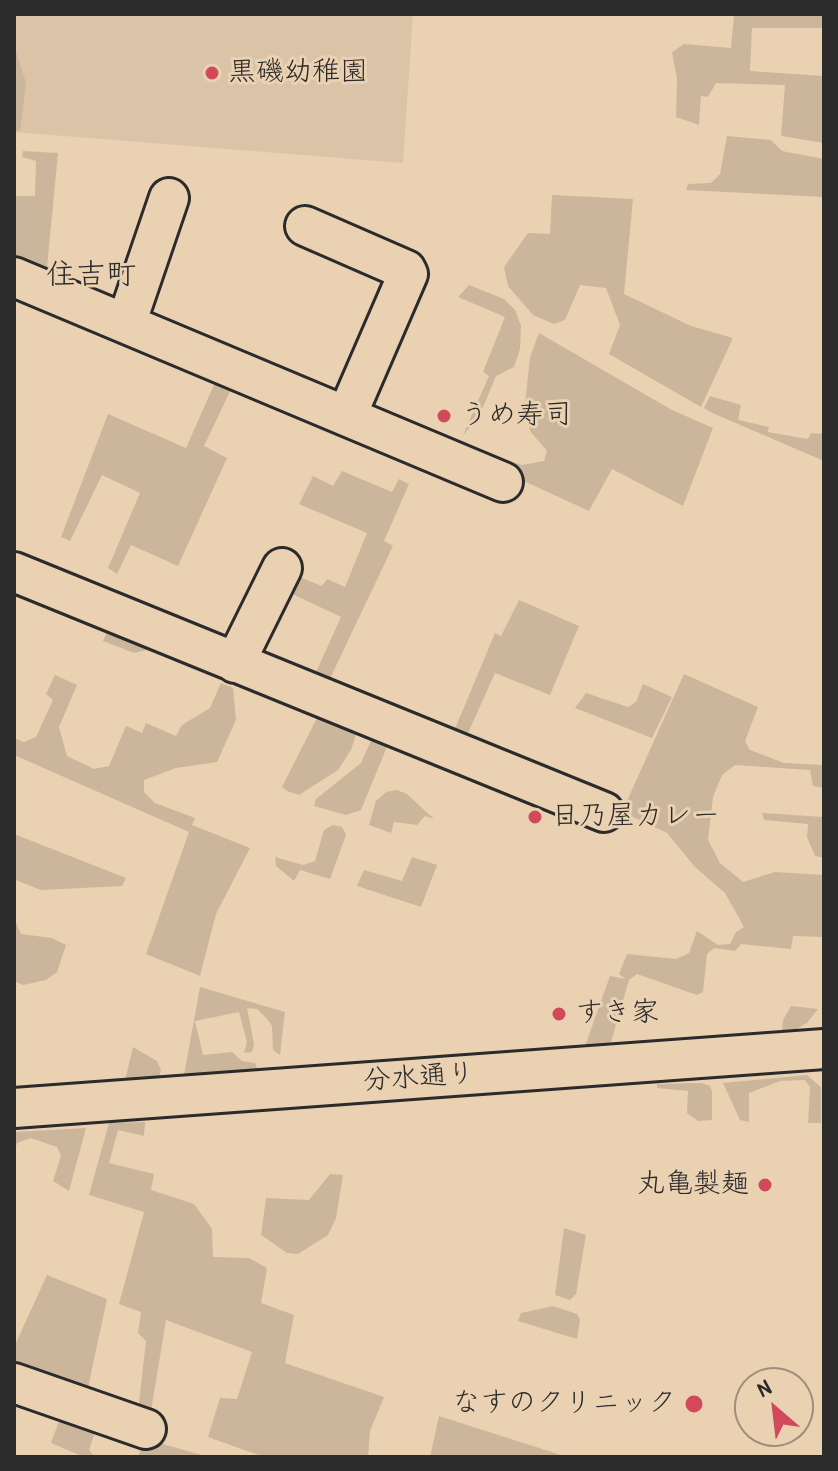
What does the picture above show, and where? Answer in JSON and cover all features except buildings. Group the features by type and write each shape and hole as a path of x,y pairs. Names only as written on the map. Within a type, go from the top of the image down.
{"street":[{"path":"126,324 169,198"},
{"path":"305,226 406,270 408,274 347,415"},
{"path":"14,277 503,482"},
{"path":"235,663 282,568"},
{"path":"14,572 604,812"},
{"name":"分水通り","path":"14,1108 824,1049"},
{"path":"14,1383 146,1429"}],"shaded area":[{"name":"黒磯幼稚園","path":"14,14 413,14 403,163 14,132"},
{"path":"734,15 824,16 824,28 752,28 750,71 824,76 824,143 781,136 785,85 716,83 708,97 701,96 699,125 676,117 677,79 672,52 684,44 731,48"},
{"path":"14,45 26,83 20,131 14,130"},
{"path":"727,136 771,140 782,151 824,159 824,197 686,190 688,184 711,183 720,174"},
{"path":"23,151 58,153 46,278 14,265 14,196 35,196 36,161 22,157"},
{"path":"552,195 633,199 624,294 691,326 733,338 701,407 609,354 620,325 606,288 580,285 565,320 554,324 533,315 508,286 504,267 528,233 550,234"},
{"path":"469,285 504,299 515,310 521,326 520,349 514,367 496,376 478,419 463,435 489,376 483,372 505,317 458,297"},
{"path":"539,333 672,410 713,428 683,506 612,469 589,511 476,459 491,456 522,465 544,461 547,451 530,431 525,404 530,357"},
{"path":"217,378 233,385 204,446 227,458 178,566 131,545 117,574 108,568 140,493 102,475 70,541 61,537 108,414 186,448"},
{"path":"710,396 741,405 738,420 769,427 768,432 808,439 811,433 824,434 824,461 710,412 704,408"},
{"path":"342,471 392,492 399,479 409,484 384,541 393,546 325,689 312,681 341,617 286,591 294,575 322,586 327,579 345,587 367,533 299,504 313,476 333,486"},
{"path":"519,600 579,626 550,695 495,673 464,742 452,736 495,633 501,636"},
{"path":"112,621 152,638 147,650 134,653 103,641"},
{"path":"684,674 758,707 745,741 750,750 784,763 824,765 824,788 813,786 810,770 735,765 722,775 713,797 708,840 720,863 743,882 775,872 824,875 824,937 793,936 791,949 741,944 735,951 714,948 707,954 703,992 697,995 637,974 629,980 610,1045 585,1046 610,976 626,979 619,974 627,954 676,959 689,953 697,931 718,945 730,944 736,932 744,927 725,893 695,867 667,833 622,812"},
{"path":"55,675 77,685 59,727 67,756 94,769 109,766 126,726 142,733 146,723 176,736 182,725 210,708 221,683 233,688 236,720 217,762 176,768 144,780 144,792 155,803 195,818 192,825 250,848 216,914 200,976 146,954 189,832 14,755 14,738 24,742 36,737 53,700 46,694"},
{"path":"643,684 672,697 652,738 575,708 586,693 628,707 636,702"},
{"path":"321,710 359,725 351,750 338,770 299,795 287,791 282,787"},
{"path":"375,732 391,737 361,810 346,815 314,806 316,799 361,763"},
{"path":"397,790 407,794 434,819 425,816 417,825 394,822 391,833 369,825 376,801 386,792"},
{"path":"762,813 824,817 824,858 815,856 807,837 808,824 764,820"},
{"path":"333,825 342,827 346,835 330,879 300,870 294,881 276,866 275,857 303,865 315,861 324,830"},
{"path":"14,834 126,878 122,886 41,890 23,883 14,879"},
{"path":"412,857 437,865 421,907 357,886 364,870 402,881"},
{"path":"14,918 21,934 52,938 66,945 57,972 46,980 23,985 14,981"},
{"path":"200,987 285,1012 280,1055 273,1050 272,1026 257,1009 247,1008 254,1044 252,1052 244,1053 247,1042 239,1012 195,1021 203,1055 232,1052 242,1061 255,1063 258,1071 184,1075"},
{"path":"791,1006 818,1009 807,1023 791,1032 782,1032 783,1020"},
{"path":"133,1047 157,1061 161,1070 159,1078 125,1080"},
{"path":"807,1075 821,1087 821,1123 808,1123 810,1087 805,1080 780,1081 749,1093 749,1122 740,1120 723,1083"},
{"path":"702,1083 710,1086 712,1091 712,1120 698,1121 687,1113 688,1091 657,1088 657,1084"},
{"path":"145,1122 144,1136 118,1130 109,1163 154,1174 151,1190 194,1204 212,1229 213,1257 249,1258 267,1268 261,1303 294,1315 285,1363 384,1397 370,1431 368,1457 264,1457 208,1437 220,1398 237,1399 252,1352 166,1320 150,1417 138,1412 146,1341 138,1333 141,1312 119,1304 144,1212 89,1195 109,1123"},
{"path":"86,1128 69,1191 53,1181 61,1156 57,1147 31,1138 17,1143 14,1154 14,1132"},
{"path":"330,1174 343,1175 336,1218 328,1235 298,1254 287,1253 261,1235 266,1198 309,1200"},
{"path":"564,1228 586,1235 576,1294 570,1300 555,1295"},
{"path":"47,1275 107,1299 86,1397 14,1371 14,1347"},
{"path":"553,1306 577,1314 580,1320 577,1339 518,1321 521,1313"},
{"path":"63,1410 98,1423 89,1450 95,1457 84,1457 51,1443"},
{"path":"439,1416 561,1455 561,1457 430,1457"},
{"path":"145,1439 209,1457 138,1457"}],"place":[{"name":"黒磯幼稚園","path":"212,73"},
{"name":"うめ寿司","path":"444,416"},
{"name":"日乃屋カレー","path":"535,817"},
{"name":"すき家","path":"559,1014"},
{"name":"丸亀製麺","path":"765,1185"},
{"name":"なすのクリニック","path":"694,1404"}],"district":[{"name":"住吉町","path":"91,276"}]}
